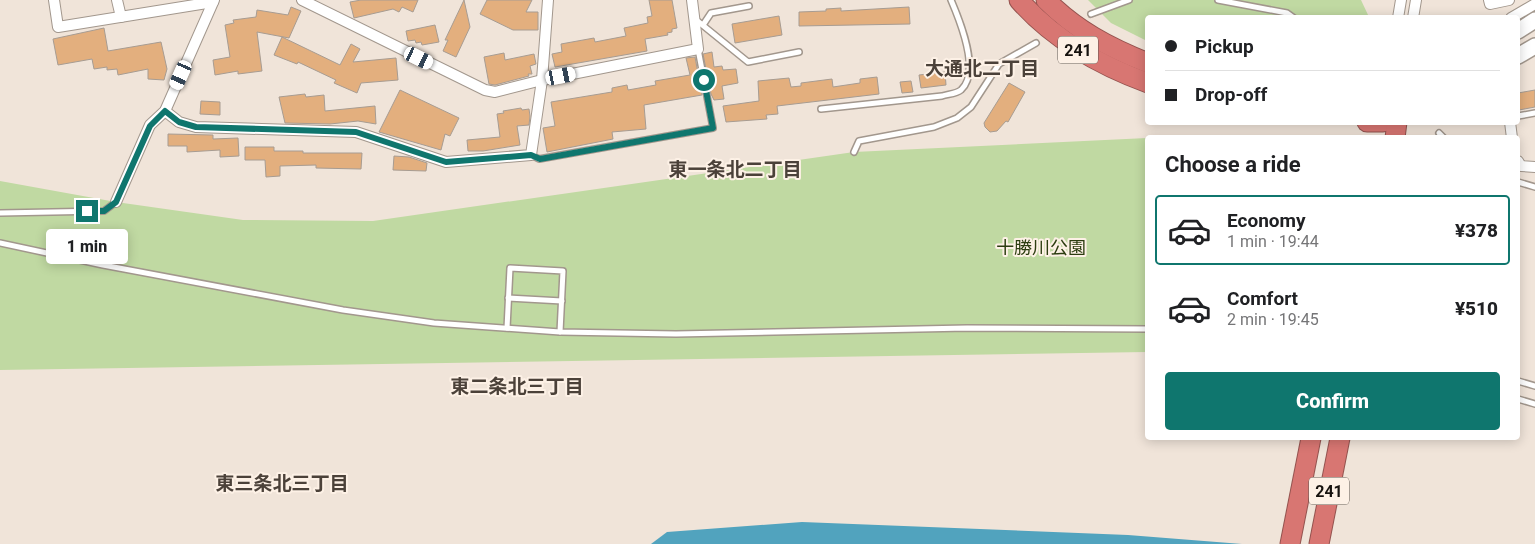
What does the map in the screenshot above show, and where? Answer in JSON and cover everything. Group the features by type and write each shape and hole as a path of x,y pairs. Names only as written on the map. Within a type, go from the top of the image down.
{"highway":[{"name":"241","path":"1019,0 1052,31 1086,56 1113,70 1145,82"},
{"name":"241","path":"1046,0 1064,18 1084,33 1112,49 1145,62"},
{"name":"241","path":"1290,544 1311,440"},
{"name":"241","path":"1319,544 1340,440"}],"street":[{"path":"54,0 58,27 213,1"},
{"path":"118,0 121,17"},
{"path":"302,0 485,90 495,92 542,80 698,48 692,0"},
{"path":"165,111 179,122 196,127 356,132 446,162 531,155 542,80 549,0"},
{"path":"1398,15 1401,0"},
{"path":"1414,15 1416,0"},
{"path":"1489,0 1490,4 1509,0"},
{"path":"116,202 150,126 165,111 213,1"},
{"path":"1516,15 1535,4"},
{"path":"1520,30 1535,20"},
{"path":"1520,165 1535,168"}],"lane":[{"path":"821,109 942,96 959,91 967,82 970,71 968,51 951,0"},
{"path":"1091,14 1129,0"},
{"path":"1218,0 1290,15"},
{"path":"703,25 711,14 749,6"},
{"path":"694,18 748,62 799,52"},
{"path":"854,152 859,140 934,127 957,118 971,107 1000,64 1036,43"},
{"path":"531,155 540,159 713,128 698,48"},
{"path":"1520,116 1535,113"},
{"path":"1520,183 1535,187"},
{"path":"0,214 104,211 116,202"},
{"path":"0,243 103,265 343,310 434,323 560,332 676,334 967,328 1145,329"},
{"path":"507,328 510,268 563,271 560,332"},
{"path":"508,298 562,302"},
{"path":"1520,382 1535,386"},
{"path":"1520,400 1535,404"}],"green space":[{"path":"1088,0 1361,0 1368,15 1145,15 1145,40 1111,23"},
{"name":"十勝川公園","path":"1145,138 1145,352 0,370 0,181 116,202 243,220 373,221 854,152"}],"water":[{"path":"802,522 1128,535 1242,544 651,544 667,532"}],"building":[{"path":"361,0 418,0 413,12 402,7 399,12 393,9 354,18 350,2"},
{"path":"464,0 470,27 456,57 443,51 448,40 445,40"},
{"path":"487,0 532,0 526,12 538,12 538,30 513,30 480,14"},
{"path":"649,0 672,0 677,28 672,29 672,32 667,33 668,35 645,39 647,51 555,67 552,54 562,52 561,44 594,38 595,42 626,36 624,28 648,23 647,17 652,16"},
{"path":"291,7 301,11 289,38 257,32 262,71 238,74 238,71 215,75 213,60 230,57 225,25 234,23 233,20 256,17 257,10 288,15"},
{"path":"909,7 910,24 799,26 799,12 826,11 826,9 841,8 841,11"},
{"path":"779,16 782,35 735,43 732,24"},
{"path":"435,25 439,42 422,45 421,42 416,43 415,40 408,41 406,31"},
{"path":"104,28 108,51 161,42 167,69 164,80 148,79 148,69 118,75 117,69 107,70 107,67 94,69 92,59 58,65 53,39"},
{"path":"282,37 340,65 351,44 360,49 353,62 396,58 398,80 361,83 357,93 334,83 336,80 298,62 297,64 274,55"},
{"path":"712,52 714,67 722,66 723,70 736,69 738,83 722,86 724,99 714,100 711,94 703,54"},
{"path":"504,53 505,60 534,54 536,64 530,66 532,74 495,85 489,84 484,57"},
{"path":"695,57 702,95 644,105 646,129 612,132 613,139 547,152 543,128 555,126 551,102 612,92 612,88 627,85 628,90 656,85 655,81 690,75 686,58"},
{"path":"945,72 946,85 921,88 919,75"},
{"path":"877,77 879,94 777,106 778,114 766,115 767,119 726,122 723,106 759,101 758,81 789,78 791,87 801,86 801,83 832,79 833,87 860,83 860,79"},
{"path":"911,81 913,92 902,93 900,82"},
{"path":"1009,83 1025,92 1008,122 1006,121 997,131 990,132 984,123"},
{"path":"400,90 459,118 450,136 445,134 441,150 379,132"},
{"path":"1535,90 1535,107 1520,110 1520,93"},
{"path":"305,94 306,97 324,95 325,111 375,106 376,124 358,121 330,124 285,123 279,97"},
{"path":"201,101 220,102 220,115 200,114"},
{"path":"521,108 522,110 529,109 530,116 529,125 517,126 520,145 483,151 468,151 467,140 500,137 497,114"},
{"path":"168,134 213,135 213,139 238,138 239,156 220,157 220,150 187,152 187,146 168,146"},
{"path":"245,147 274,147 274,151 303,151 303,153 362,153 361,169 316,168 316,165 280,166 280,176 266,177 265,160 245,160"},
{"path":"394,156 409,157 427,163 426,171 393,170"}],"district":[{"name":"大通北二丁目","path":"982,68"},
{"name":"東一条北二丁目","path":"735,169"},
{"name":"東二条北三丁目","path":"517,386"},
{"name":"東三条北三丁目","path":"282,483"}],"route":[{"path":"87,211 104,211 116,202 150,126 165,111 179,122 196,127 356,132 446,162 531,155 540,159 713,128 704,80"}]}
